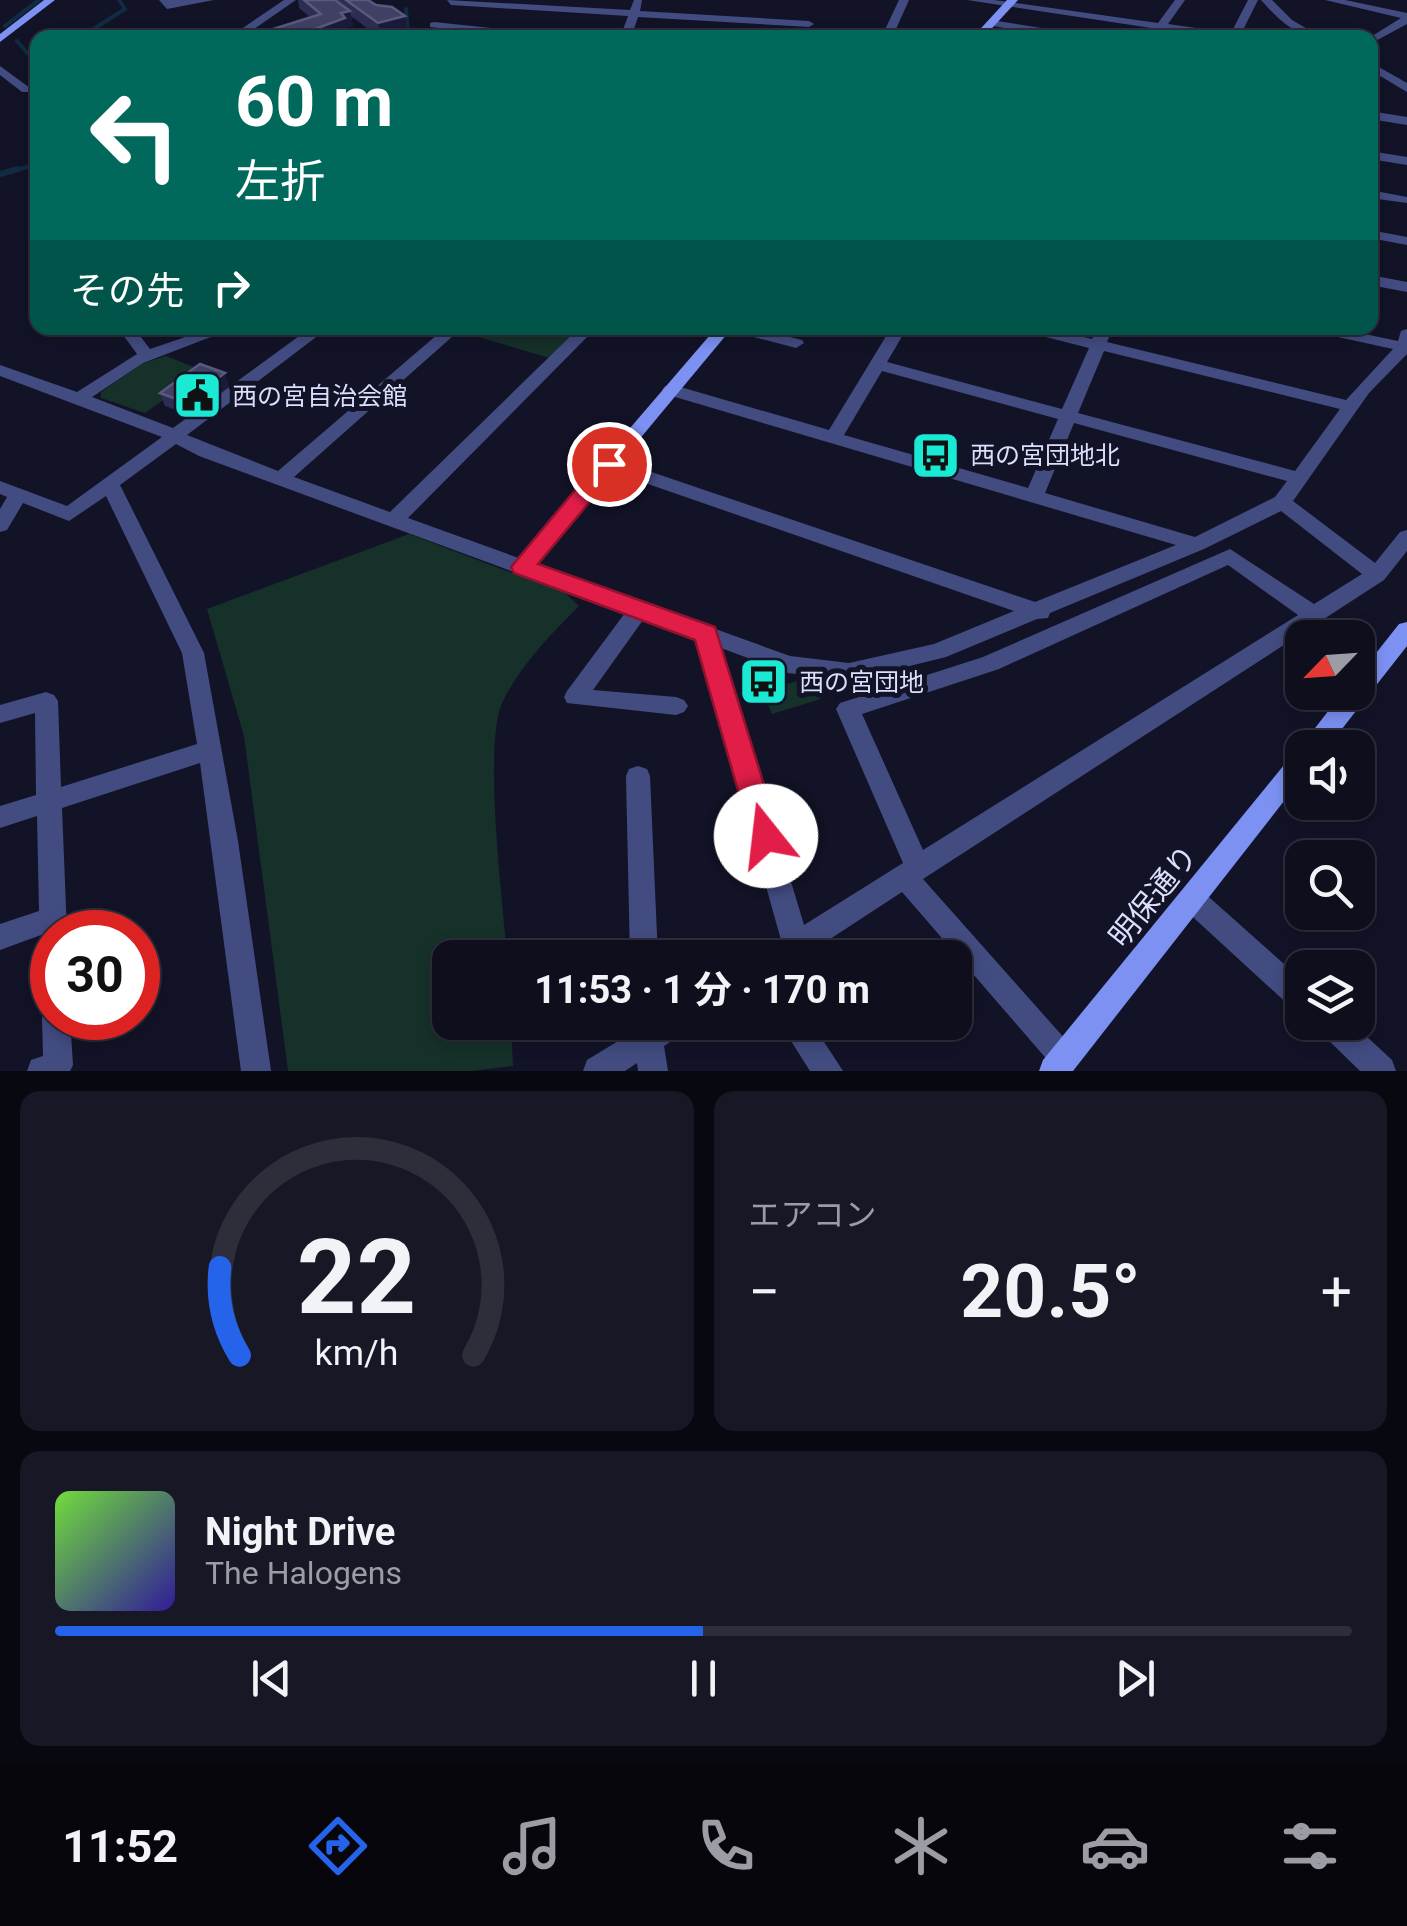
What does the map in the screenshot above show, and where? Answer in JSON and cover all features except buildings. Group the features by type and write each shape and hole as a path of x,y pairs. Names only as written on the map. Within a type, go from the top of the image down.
{"street":[{"path":"0,39 50,0"},
{"path":"164,0 167,6 209,0"},
{"path":"245,30 291,0"},
{"path":"627,30 639,0"},
{"path":"890,30 904,0"},
{"path":"972,0 1011,2 1192,30"},
{"path":"1090,14 1102,0"},
{"path":"1162,25 1180,0"},
{"path":"1238,30 1253,0"},
{"path":"1266,0 1288,22 1303,30"},
{"path":"1330,0 1407,17"},
{"path":"431,30 452,1 634,13 809,18 808,30"},
{"path":"984,30 1011,2"},
{"path":"1378,36 1407,17"},
{"path":"991,23 1035,30"},
{"path":"434,25 482,30"},
{"path":"0,69 26,90"},
{"path":"1378,71 1401,84"},
{"path":"1378,116 1407,121"},
{"path":"1378,156 1407,161"},
{"path":"1378,196 1405,201"},
{"path":"1378,236 1407,241"},
{"path":"1378,282 1407,288"},
{"path":"131,335 147,356"},
{"path":"80,398 147,356 208,335"},
{"path":"0,525 9,491 68,514 311,335"},
{"path":"281,479 446,335"},
{"path":"394,520 581,335"},
{"path":"522,567 718,335"},
{"path":"765,335 796,343"},
{"path":"834,437 896,335"},
{"path":"1364,335 1406,341"},
{"path":"1034,495 1101,336 1353,406"},
{"path":"0,370 178,436 206,452 788,664 849,672 938,651 1040,612 1197,544 1282,502 1363,389 1406,341"},
{"path":"878,365 1299,478"},
{"path":"671,390 1197,544"},
{"path":"609,464 1040,612"},
{"path":"110,484 193,653 256,1071"},
{"path":"1282,502 1376,575"},
{"path":"803,940 1376,575 1407,537"},
{"path":"1059,1065 911,872 848,709 991,663 1230,556 1314,615"},
{"path":"638,609 576,697 676,706"},
{"path":"1375,670 1407,630"},
{"path":"706,634 783,940"},
{"path":"0,714 46,701 51,910"},
{"path":"1327,730 1343,710"},
{"path":"0,817 210,750"},
{"path":"638,776 643,940"},
{"name":"明保通り","path":"1059,1065 1285,782"},
{"path":"1192,899 1285,983"},
{"path":"0,938 30,931"},
{"path":"42,1071 58,1065 57,1040"},
{"path":"598,1071 635,1040"},
{"path":"648,1040 653,1071"},
{"path":"806,1040 828,1071"},
{"path":"1349,1040 1381,1071"}],"green space":[{"path":"472,335 573,335 549,358"},
{"path":"166,356 204,371 145,413 101,398 101,392 143,363"},
{"path":"409,534 565,593 579,606 517,677 502,703 497,725 494,789 506,940 432,940 432,1040 512,1040 513,1066 472,1071 288,1071 244,736 207,609"},
{"path":"813,676 843,676 845,681 816,689 821,699 772,714 762,692"}],"waterway":[{"path":"5,26 39,0"},
{"path":"92,30 125,9 119,0"},
{"path":"406,9 408,30"},
{"path":"17,41 30,56"},
{"path":"9,172 30,166"},
{"path":"0,174 18,169"}],"place":[{"name":"西の宮自治会館","path":"197,396"},
{"name":"西の宮団地北","path":"935,455"},
{"name":"西の宮団地","path":"764,682"}],"route":[{"path":"609,464 522,567 706,634 766,836"}]}
